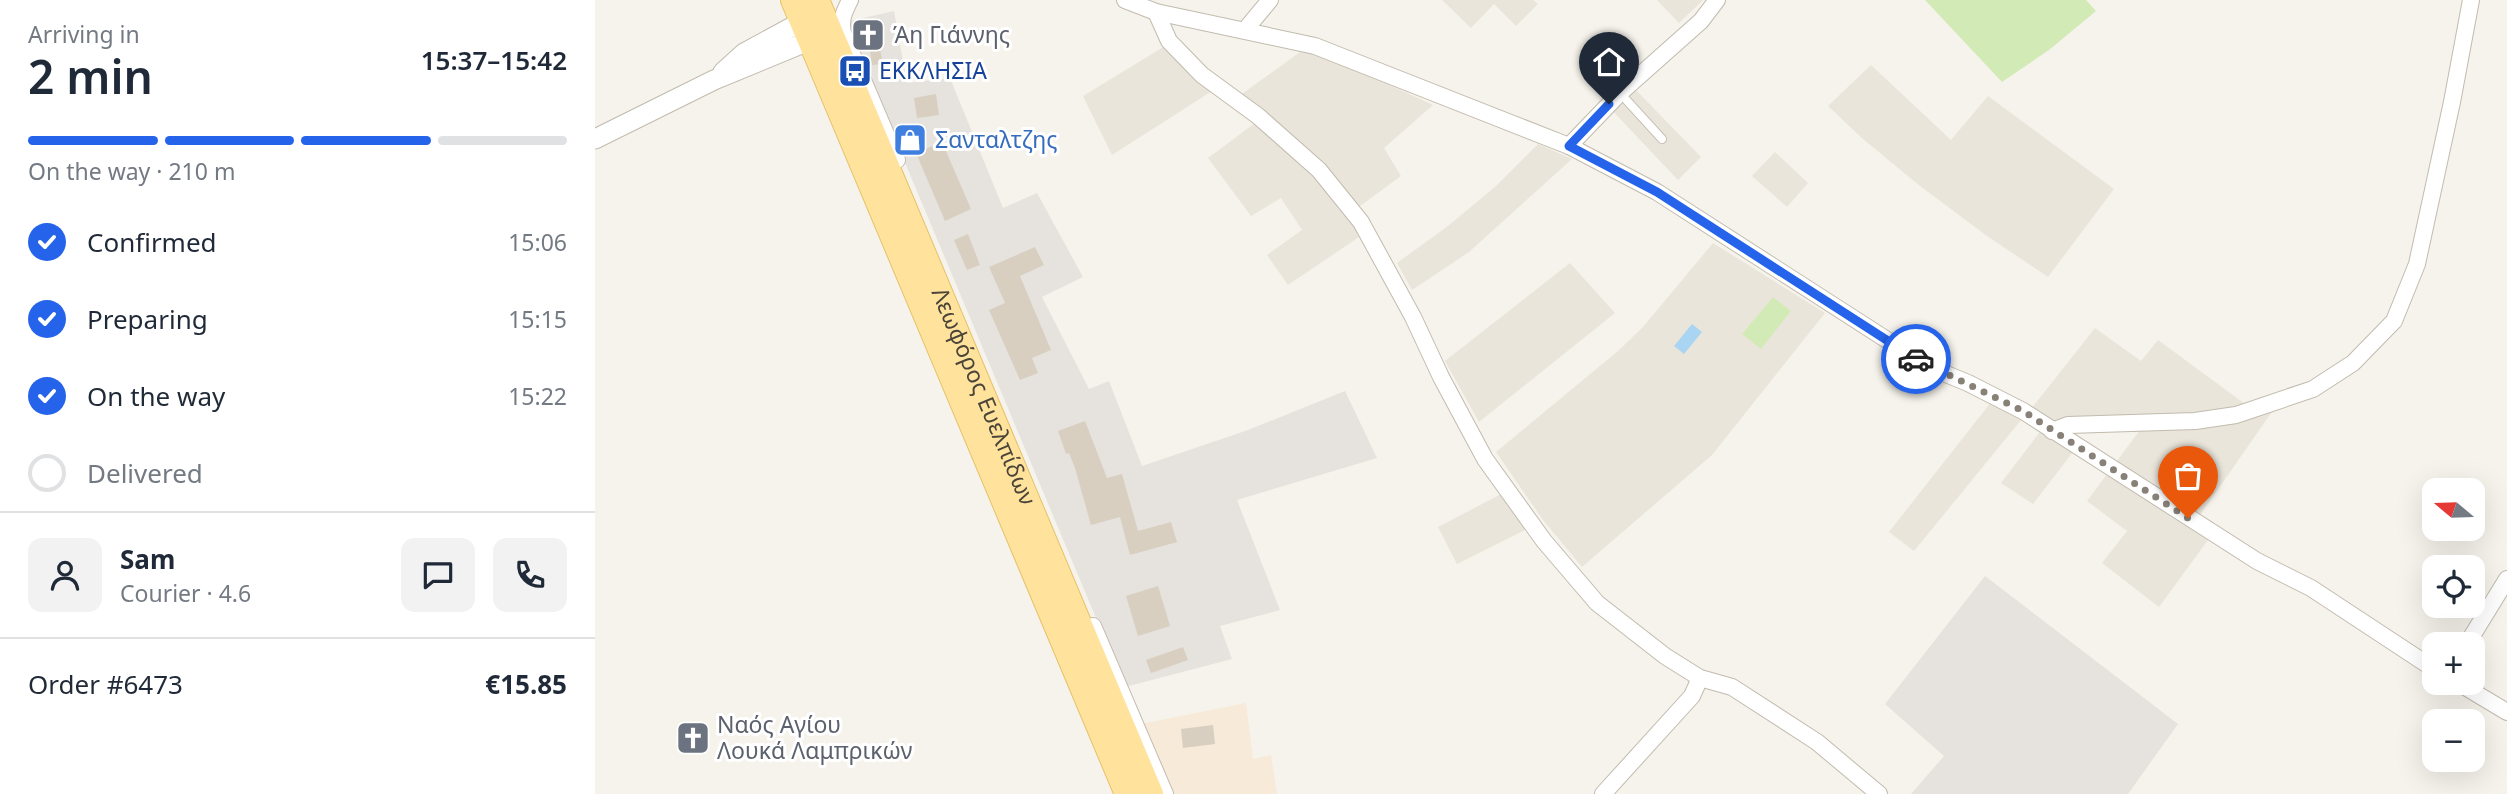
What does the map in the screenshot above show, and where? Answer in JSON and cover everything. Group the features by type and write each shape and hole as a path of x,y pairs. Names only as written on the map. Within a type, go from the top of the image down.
{"main road":[{"name":"Λεωφόρος Ευελπίδων","path":"817,15 1127,794"},
{"name":"Λεωφόρος Ευελπίδων","path":"817,15 1151,794"}],"street":[{"path":"850,0 843,12 843,33 1165,794"},
{"path":"1125,0 1156,12 1315,46 1569,146 1657,192 1929,367 2001,400 2257,561 2311,588 2422,660"},
{"path":"1245,30 1270,0"},
{"path":"1569,146 1620,93 1701,21 1717,0"},
{"path":"2052,431 2068,425 2195,421 2236,415 2313,389 2353,363 2393,321 2417,264 2471,0"},
{"path":"1156,12 1168,41 1202,75 1258,116 1319,170 1361,222 1485,458 1543,541 1597,603 1665,656 1700,678 1732,687 1817,742 1879,794"},
{"path":"595,139 714,80 744,53 817,15"},
{"path":"2474,632 2507,579"},
{"path":"1604,794 1692,696 1700,678"},
{"path":"2478,695 2507,712"}],"lane":[{"path":"1620,93 1662,139"}],"shaded area":[{"path":"1442,0 1533,0 1538,4 1516,26 1494,4 1471,28"},
{"path":"1657,0 1703,0 1679,23"},
{"path":"894,11 907,83 950,78 1003,208 1037,193 1083,277 1042,297 1089,389 1109,381 1142,466 1248,430 1345,391 1377,458 1237,500 1280,610 1220,626 1232,659 1125,687 846,22"},
{"path":"1165,46 1212,91 1112,155 1083,96"},
{"path":"1303,50 1433,105 1384,148 1401,176 1356,209 1239,96"},
{"path":"1871,65 1951,140 1988,96 2114,189 2048,277 1920,186 1828,106"},
{"path":"1631,85 1701,157 1678,180 1608,106"},
{"path":"1259,120 1300,159 1362,235 1288,285 1267,255 1302,230 1281,198 1251,216 1208,158"},
{"path":"1538,144 1572,159 1469,252 1412,290 1397,263 1448,226 1496,186"},
{"path":"1775,152 1808,183 1787,207 1752,176"},
{"path":"1713,243 1825,313 1712,455 1582,567 1543,520 1496,452 1643,327"},
{"path":"1570,263 1615,313 1479,422 1445,361"},
{"path":"2095,328 2141,361 2158,340 2256,412 2276,406 2191,528 2208,540 2159,607 2102,563 2127,531 2087,501 2146,422 2078,418 2060,443 2073,452 2033,504 2001,483 2049,420 2031,409"},
{"path":"1992,401 2021,420 1914,551 1889,532"},
{"path":"1505,492 1531,527 1457,564 1438,527"},
{"path":"1985,576 2178,724 2128,794 1911,794 1944,756 1885,704"},
{"path":"1246,703 1253,759 1271,755 1277,794 1172,794 1141,724"}],"green space":[{"path":"1925,0 2086,0 2096,11 2049,50 2002,82"},
{"path":"1773,297 1791,311 1761,349 1742,334"}],"water":[{"path":"1692,324 1702,332 1684,354 1674,346"}],"building":[{"name":"Άη Γιάννης","path":"871,23 875,44 864,47 860,25"},
{"path":"880,49 883,64 872,65 870,50"},
{"path":"936,94 939,115 917,118 914,98"},
{"path":"942,142 971,209 945,221 916,153"},
{"path":"968,234 980,265 967,270 954,240"},
{"path":"1035,247 1044,265 1020,276 1051,350 1032,358 1038,373 1020,380 989,310 1005,303 989,267"},
{"path":"1085,421 1107,478 1122,474 1138,531 1171,522 1177,542 1130,555 1120,517 1091,525 1075,468 1069,453 1066,454 1058,431"},
{"path":"1158,586 1170,626 1138,636 1126,596"},
{"path":"1183,647 1188,660 1151,673 1146,660"},
{"path":"1213,725 1215,744 1183,748 1181,729"}],"way so far":[{"path":"1916,359 2023,411 2188,518"}],"place":[{"name":"Άη Γιάννης","path":"868,35"},
{"name":"ΕΚΚΛΗΣΙΑ","path":"855,71"},
{"name":"Σανταλτζης","path":"910,140"},
{"name":"Ναός Αγίου Λουκά Λαμπρικών","path":"693,738"}],"route":[{"path":"1609,104 1569,146 1657,192 1916,359"}]}
